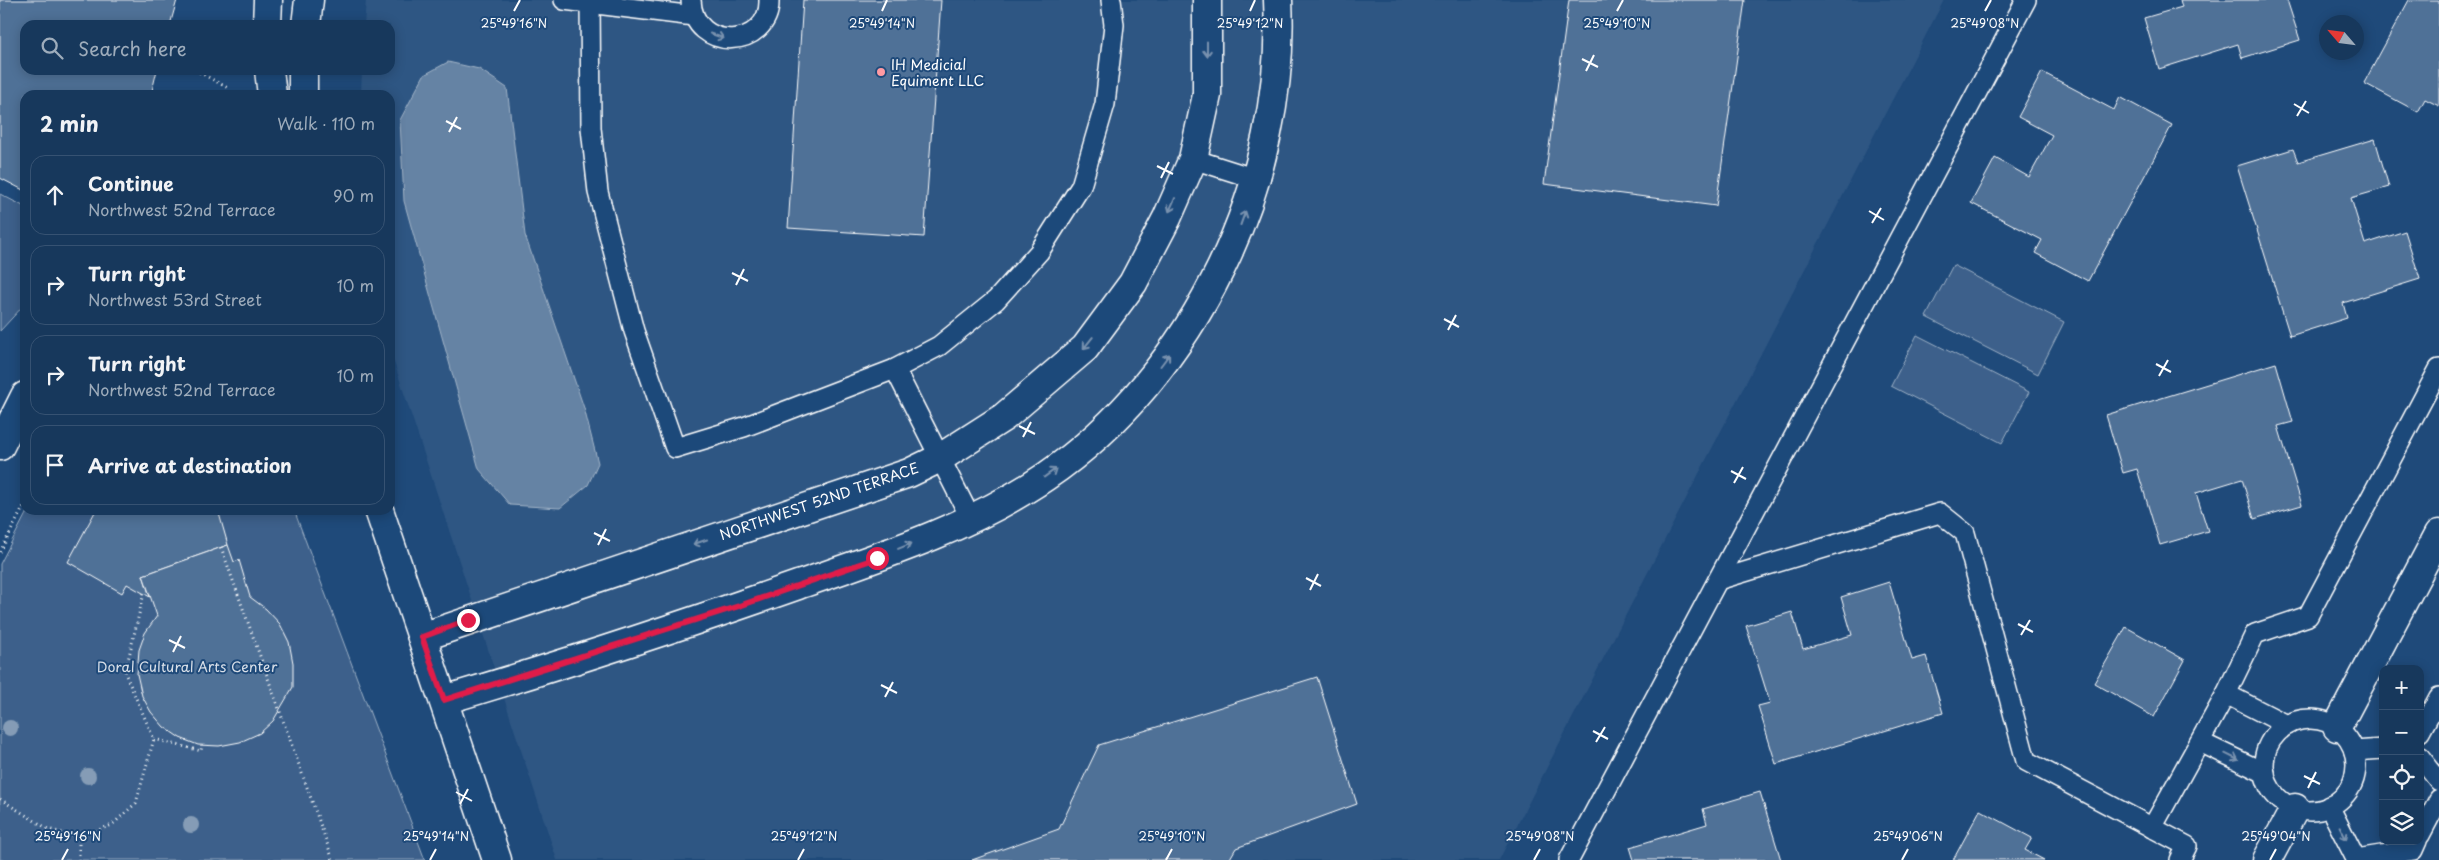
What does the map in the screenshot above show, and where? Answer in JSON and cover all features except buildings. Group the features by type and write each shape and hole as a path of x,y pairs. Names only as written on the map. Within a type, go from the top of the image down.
{"street":[{"path":"267,20 268,0"},
{"path":"306,20 308,0"},
{"name":"NORTHWEST 52ND TERRACE","path":"422,637 909,473 940,458 1004,417 1085,348 1133,283 1167,218 1193,159 1207,95 1207,0"},
{"path":"444,700 748,603 877,558 971,519 1044,478 1084,448 1136,399 1171,352 1212,284 1243,221 1256,179 1273,108 1280,34 1278,0"},
{"path":"270,75 271,90"},
{"path":"303,75 303,90"},
{"path":"0,446 20,406"},
{"path":"381,515 497,860"},
{"path":"2337,728 2439,534"},
{"path":"2267,860 2294,808"}],"lane":[{"path":"564,0 692,8 701,27 711,35 723,39 736,39 748,35 758,27 766,17 769,0"},
{"path":"590,2 591,128 598,192 634,331 675,448 744,426 895,369 939,346 996,300 1040,252 1081,186 1105,104 1114,25 1111,0"},
{"path":"1569,860 2026,0"},
{"path":"1193,159 1256,179"},
{"path":"2152,828 2226,694 2255,634 2308,616 2439,368"},
{"path":"895,369 971,519"},
{"path":"1718,580 1940,512 1965,533 2026,761 2187,846 2180,860"},
{"path":"2226,694 2287,725"},
{"path":"2424,725 2439,697"},
{"path":"2299,720 2325,721 2337,728 2347,738 2354,751 2356,764 2354,777 2340,799 2318,810 2294,808 2280,800 2270,788 2265,773 2264,759 2268,746 2287,725 2299,720"},
{"path":"2200,742 2265,773"},
{"path":"2354,751 2379,749"},
{"path":"2424,762 2439,781"},
{"path":"2424,827 2439,799"},
{"path":"2329,806 2356,860 2413,850 2415,845"}],"path":[{"path":"203,75 228,88"},
{"path":"0,552 20,514"},
{"path":"221,547 333,860"},
{"path":"0,799 48,829 79,837 112,825 136,803 154,739 125,673 144,593"},
{"path":"154,739 201,751 202,745"},
{"path":"79,837 79,860"}],"shaded area":[{"path":"366,0 1944,0 1499,860 557,860 395,365 395,90 361,90 362,75 395,75 395,20 364,20"},
{"path":"448,62 479,69 507,88 525,235 584,408 598,463 588,485 560,508 510,505 479,469 404,201 400,120 424,75"}],"green space":[{"path":"0,194 20,204 20,309 0,331"},
{"path":"1953,265 2064,322 2038,374 1926,317"},
{"path":"1917,335 2029,392 2002,443 1891,386"},
{"name":"Doral Cultural Arts Center","path":"25,515 296,515 425,860 0,860 0,564"}],"place":[{"name":"IH Medicial Equiment LLC","path":"881,72"}],"route":[{"path":"468,620 422,637 444,700 739,606 877,558"}]}
